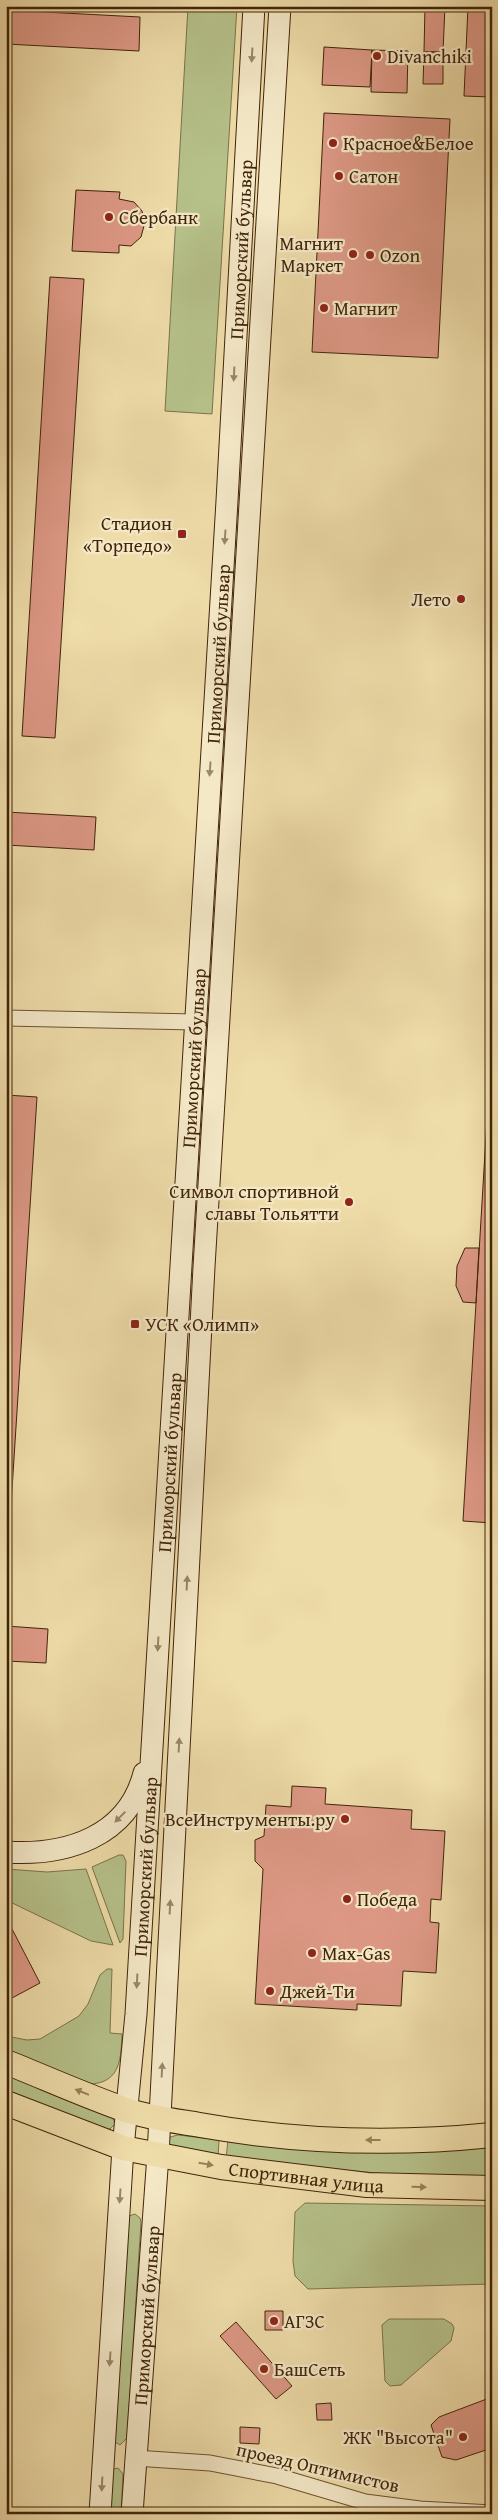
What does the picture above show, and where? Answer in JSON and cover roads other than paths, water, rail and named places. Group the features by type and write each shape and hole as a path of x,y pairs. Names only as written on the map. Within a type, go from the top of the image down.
{"main road":[{"name":"Приморский бульвар","path":"100,2514 123,2148 136,2014 196,1022 254,6"},
{"name":"Приморский бульвар","path":"132,2514 158,2156 204,1260 280,6"},
{"path":"6,1852 52,1850 82,1842 104,1832 124,1814 140,1788 152,1742"},
{"name":"Спортивная улица","path":"6,2062 127,2110 159,2118 281,2136 361,2140 438,2140 492,2135"},
{"name":"Спортивная улица","path":"6,2103 123,2148 158,2156 279,2176 366,2185 492,2188"},
{"path":"104,2454 135,2458"}],"street":[{"path":"6,1018 196,1022"},
{"name":"проезд Оптимистов","path":"135,2458 210,2463 277,2476 365,2502 420,2509 492,2513"}],"place":[{"name":"Divanchiki","path":"377,56"},
{"name":"Красное&Белое","path":"333,143"},
{"name":"Сатон","path":"339,176"},
{"name":"Сбербанк","path":"109,217"},
{"name":"Магнит Маркет","path":"353,254"},
{"name":"Ozon","path":"370,255"},
{"name":"Магнит","path":"324,308"},
{"name":"Стадион «Торпедо»","path":"182,534"},
{"name":"Лето","path":"461,599"},
{"name":"Символ спортивной славы Тольятти","path":"349,1202"},
{"name":"УСК «Олимп»","path":"135,1324"},
{"name":"ВсеИнструменты.ру","path":"345,1819"},
{"name":"Победа","path":"347,1899"},
{"name":"Max-Gas","path":"312,1953"},
{"name":"Джей-Ти","path":"270,1991"},
{"name":"АГЗС","path":"274,2321"},
{"name":"БашСеть","path":"264,2369"},
{"name":"ЖК \"Высота\"","path":"463,2437"}]}
